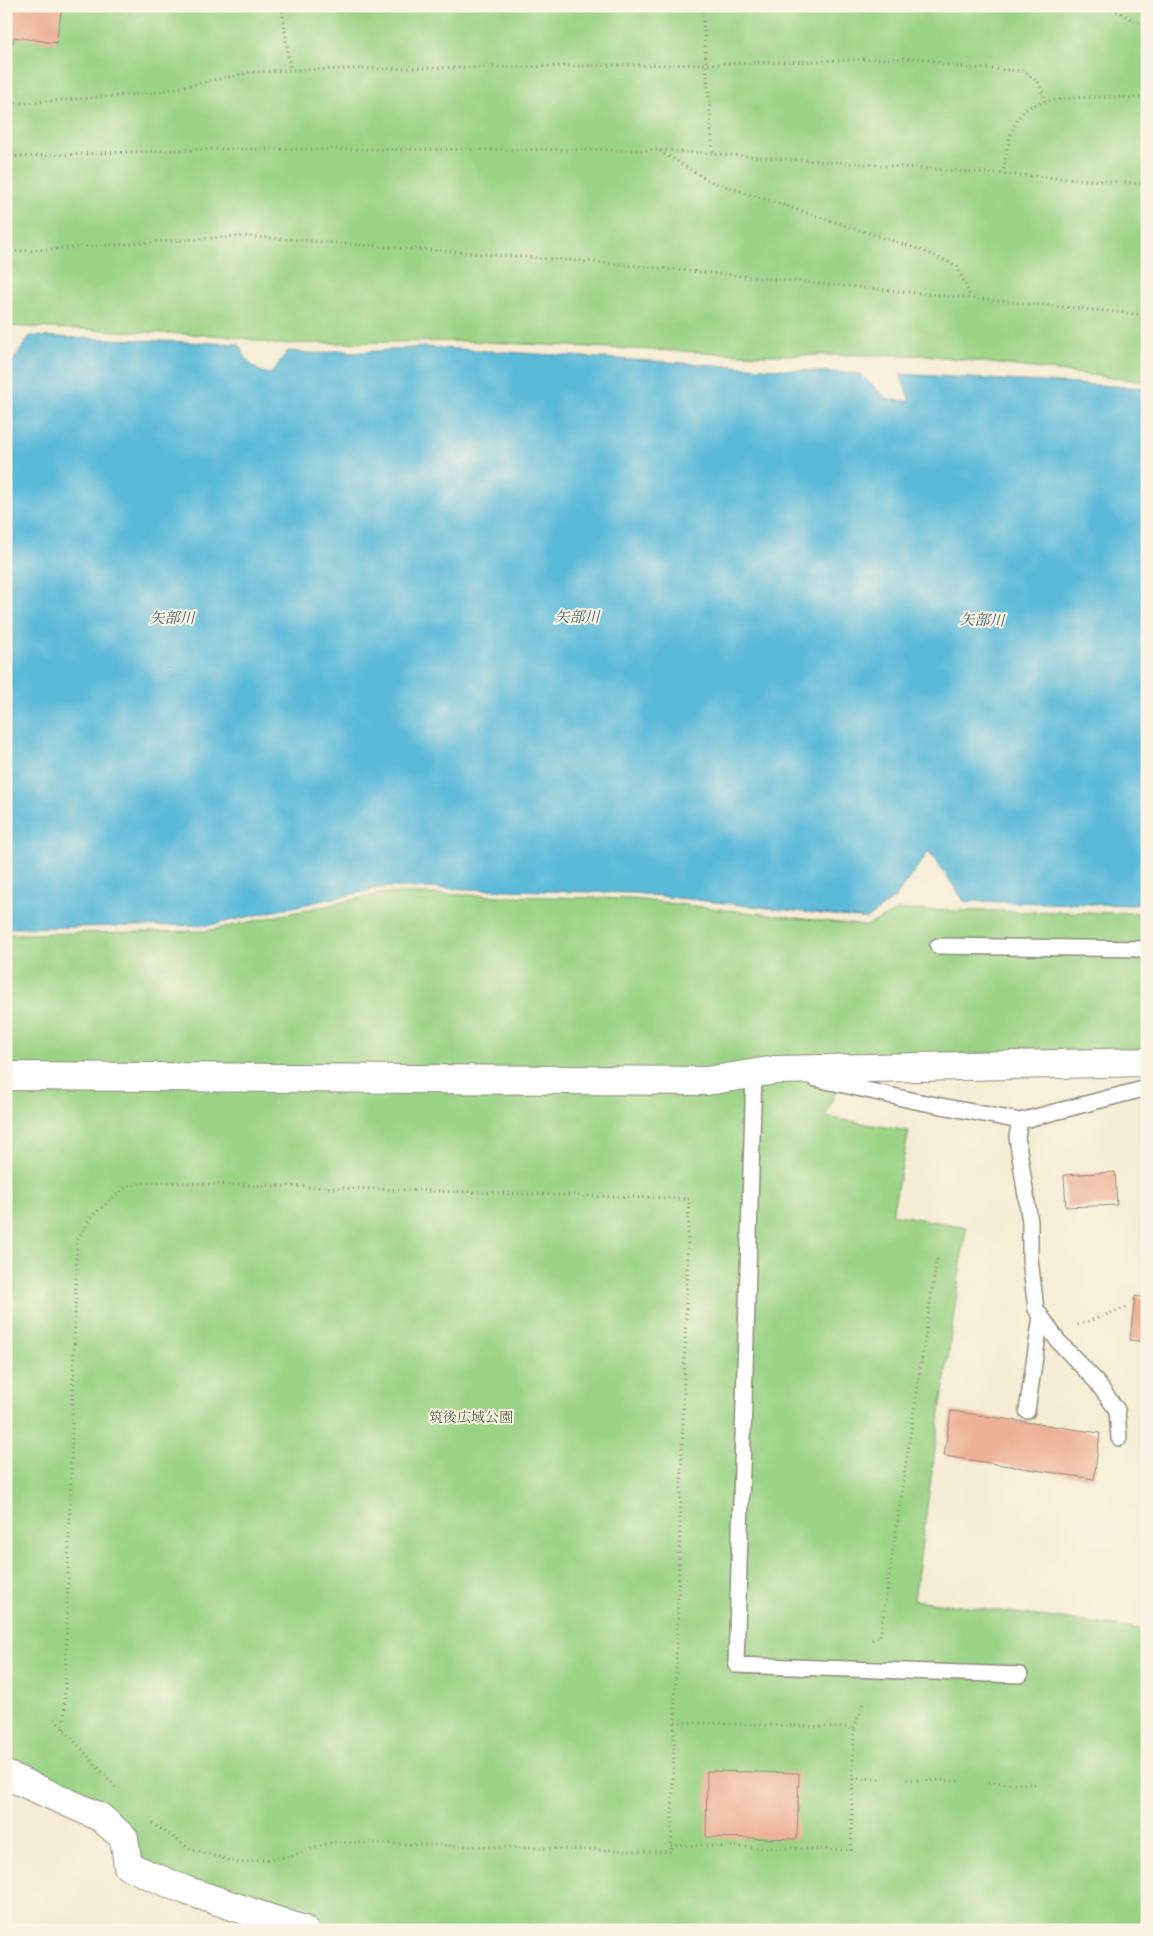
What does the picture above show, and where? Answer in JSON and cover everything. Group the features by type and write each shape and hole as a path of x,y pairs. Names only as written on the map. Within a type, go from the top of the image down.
{"street":[{"path":"6,1076 707,1081 765,1072 1104,1061 1147,1062"},
{"path":"6,1775 100,1817 124,1838 128,1866 185,1890 304,1930"}],"lane":[{"path":"938,946 1147,949"},
{"path":"1020,1675 736,1665 765,1072 1020,1121 1147,1088"},
{"path":"1020,1121 1017,1137 1030,1222 1030,1259 1036,1309 1055,1336 1095,1380 1118,1410 1119,1438"},
{"path":"1027,1410 1041,1316"}],"path":[{"path":"282,6 290,70"},
{"path":"702,6 712,154"},
{"path":"1115,6 1116,10 1136,22 1147,22"},
{"path":"6,101 24,103 153,93 252,72 290,70 707,64 921,58 957,67 1024,71 1038,82 1046,101"},
{"path":"1003,174 1011,133 1024,111 1040,102 1061,98 1147,98"},
{"path":"6,157 208,148 659,150 1147,184"},
{"path":"659,150 709,181 921,250 957,266 971,298"},
{"path":"6,252 243,236 606,263 1147,315"},
{"path":"64,1729 78,1242 91,1218 127,1186 151,1182 689,1199 671,1852 332,1842 292,1856 239,1863 190,1849 150,1822"},
{"path":"872,1640 880,1637 937,1257"},
{"path":"1055,1336 1085,1321 1127,1307"},
{"path":"671,1845 851,1850 854,1728 864,1702"},
{"path":"55,1720 123,1795"},
{"path":"674,1722 854,1728"},
{"path":"853,1778 881,1780"},
{"path":"907,1780 960,1781"},
{"path":"989,1782 1036,1784"}],"green space":[{"path":"6,6 1147,6 1147,382 926,355 760,355 463,341 275,344 230,336 6,326"},
{"name":"筑後広域公園","path":"385,893 633,899 866,926 899,910 1147,913 1147,1051 848,1055 826,1117 909,1131 892,1214 966,1227 914,1600 1147,1630 1147,1857 1138,1930 324,1930 147,1865 125,1823 6,1768 6,934 207,931"}],"water":[{"name":"矢部川","path":"30,336 239,344 250,364 259,371 271,374 288,351 325,353 341,350 352,353 424,347 860,374 889,400 910,401 900,374 1147,388 1147,887 1136,905 964,901 929,851 894,899 867,919 634,893 385,887 210,925 6,928 6,363 13,361"}],"building":[{"path":"6,6 62,7 56,43 14,37 13,43 6,42"},
{"path":"1115,1172 1117,1205 1066,1207 1064,1175"},
{"path":"1135,1296 1147,1298 1147,1342 1130,1340"},
{"path":"951,1411 1100,1433 1094,1479 944,1456"},
{"path":"707,1771 799,1773 797,1839 706,1837"}]}
